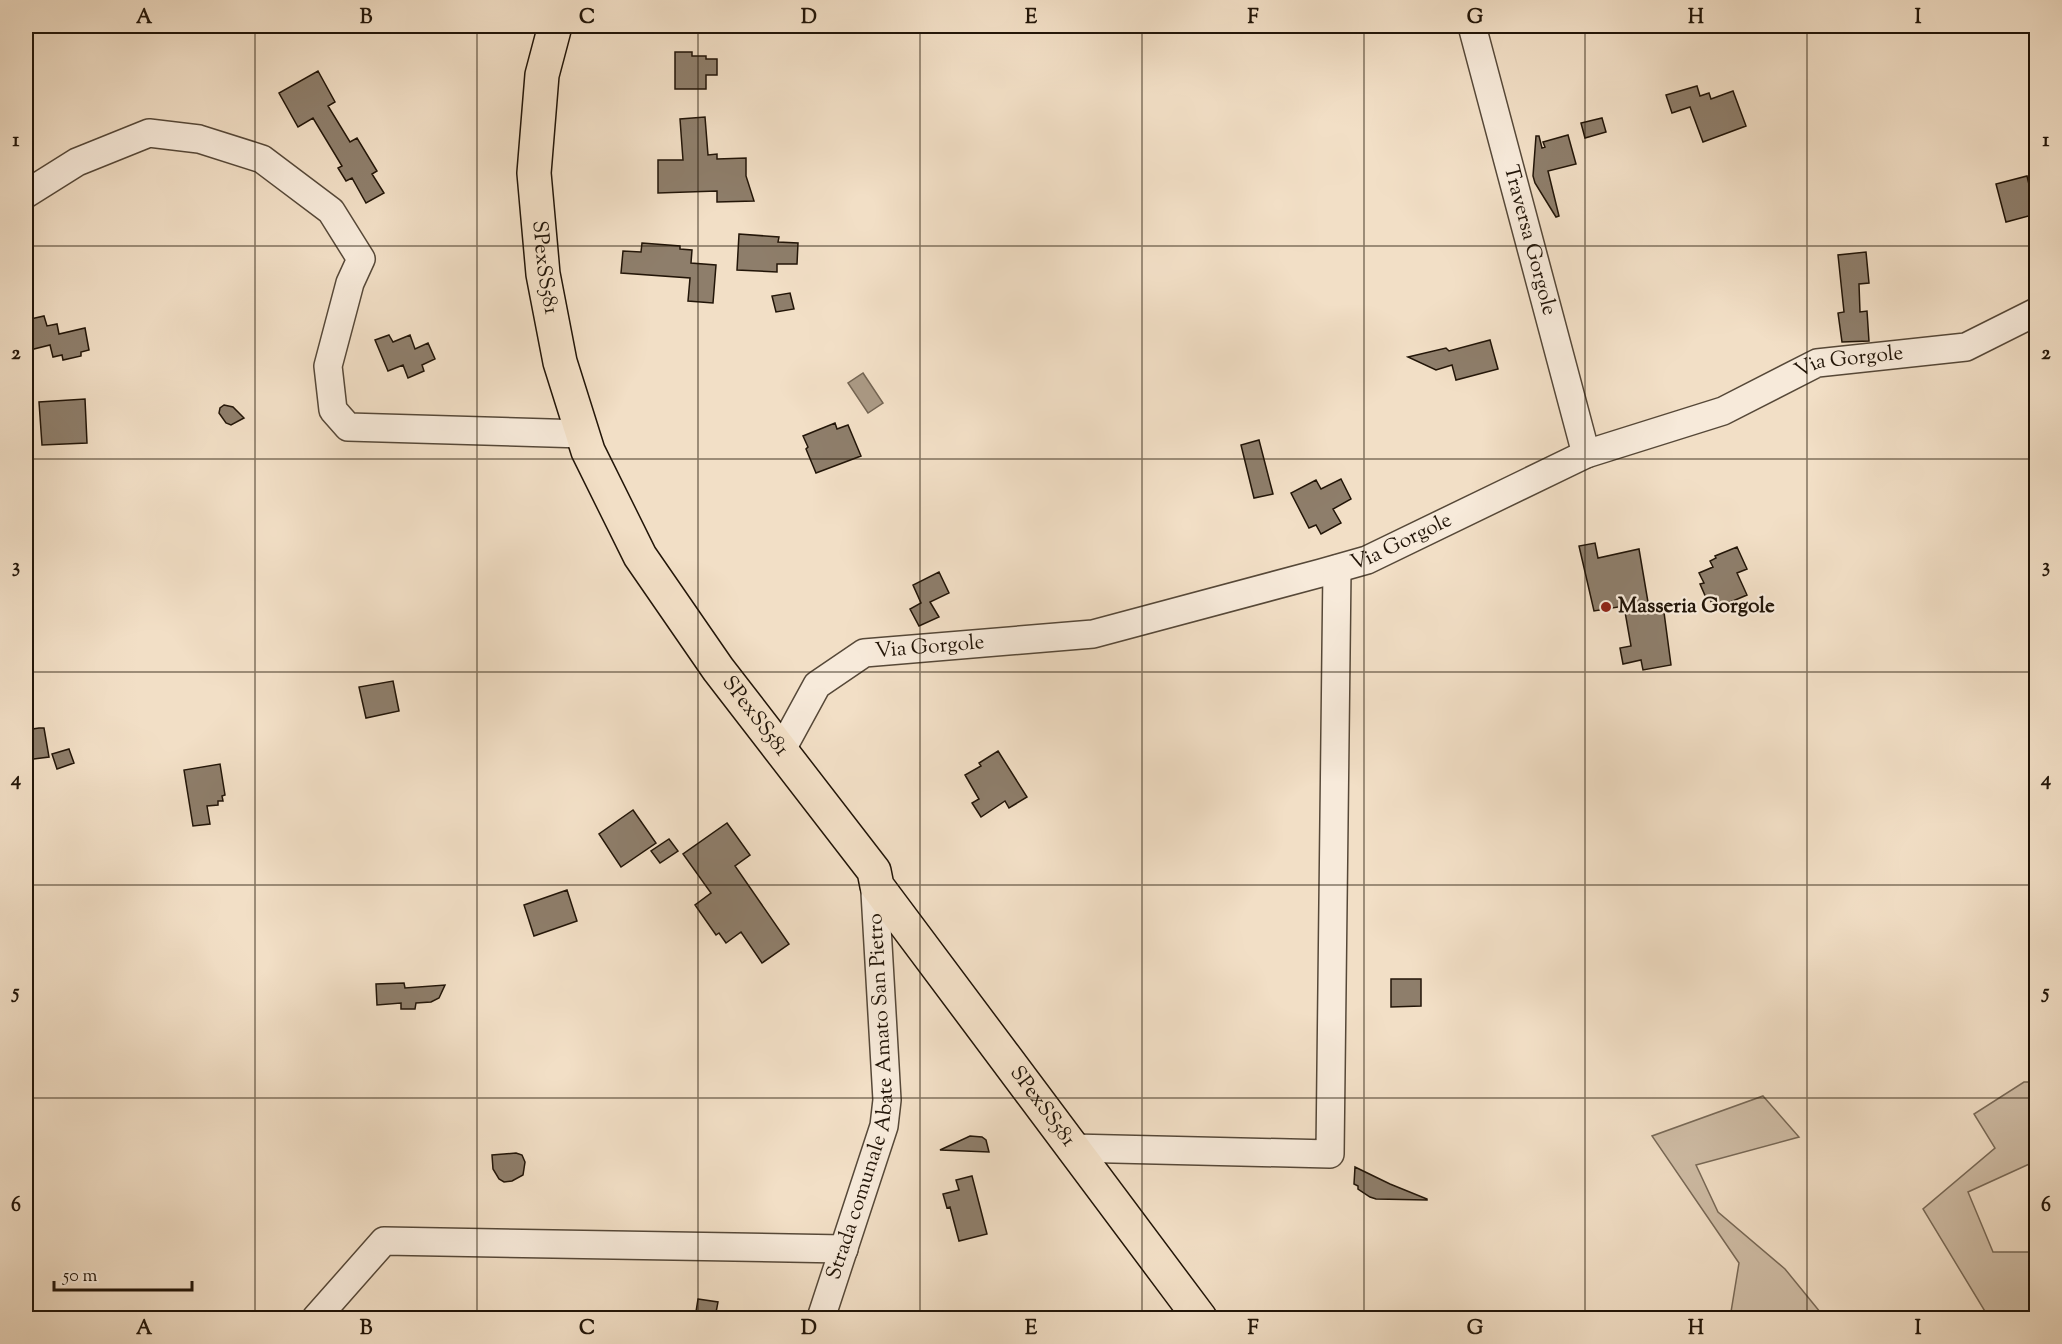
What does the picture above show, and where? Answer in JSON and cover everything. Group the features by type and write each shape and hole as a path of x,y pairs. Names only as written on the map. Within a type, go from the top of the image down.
{"main road":[{"name":"SPexSS581","path":"555,26 542,75 534,173 543,274 560,362 588,451 640,556 718,669 874,871 877,886 1200,1318"}],"street":[{"name":"Traversa Gorgole","path":"1472,26 1586,454"},
{"path":"26,194 77,162 149,133 199,139 262,159 331,211 361,259 350,283 328,366 333,410 348,427 583,434"},
{"name":"Via Gorgole","path":"781,751 817,685 864,653 1093,634 1337,569 1367,560 1586,454 1723,411 1818,363 1966,347 2037,312"},
{"path":"1072,1148 1330,1154 1337,569"},
{"name":"Strada comunale Abate Amato San Pietro","path":"821,1318 884,1126 887,1100 874,871"},
{"path":"316,1318 384,1241 844,1250"}],"shaded area":[{"path":"863,373 883,403 868,413 848,383"},
{"path":"2024,1082 2036,1082 2036,1161 1968,1192 1993,1252 2036,1252 2036,1318 1989,1318 1923,1209 1995,1148 1974,1114"},
{"path":"1763,1096 1799,1137 1696,1165 1718,1212 1785,1269 1825,1318 1730,1318 1739,1263 1652,1136"}],"building":[{"path":"675,52 692,52 692,56 717,59 717,75 706,75 706,89 675,89"},
{"path":"318,71 335,102 328,106 350,142 357,138 377,171 372,174 384,193 366,203 352,178 346,181 338,168 342,166 313,118 298,127 279,93"},
{"path":"1697,86 1700,96 1709,93 1711,99 1733,91 1746,126 1703,142 1690,107 1672,113 1666,95"},
{"path":"705,117 708,155 717,154 717,159 746,158 746,176 754,201 717,202 717,191 658,193 658,160 683,160 680,119"},
{"path":"1602,118 1606,132 1585,138 1581,123"},
{"path":"1568,135 1576,164 1548,171 1559,216 1556,217 1533,176 1536,136 1539,136 1542,148 1545,147 1543,142"},
{"path":"2027,176 2036,214 2006,222 1996,184"},
{"path":"739,234 779,237 778,242 798,243 797,264 777,264 777,272 737,270"},
{"path":"642,243 680,246 680,249 692,250 691,263 716,265 713,303 688,301 690,278 621,273 623,251 641,252"},
{"path":"1866,252 1869,283 1859,284 1860,312 1867,311 1869,341 1842,342 1838,313 1844,312 1838,255"},
{"path":"790,293 794,309 776,312 772,296"},
{"path":"44,316 47,326 57,324 59,334 85,328 89,350 81,352 81,356 63,360 62,355 53,357 50,345 26,351 26,320"},
{"path":"389,335 393,342 410,335 415,349 428,343 435,359 422,365 424,371 408,378 403,365 388,371 375,340"},
{"path":"1490,340 1498,369 1456,380 1452,365 1436,370 1408,357 1446,348 1449,351"},
{"path":"85,399 87,443 42,445 39,402"},
{"path":"224,405 233,407 244,418 231,425 226,423 219,413 220,408"},
{"path":"835,423 837,429 848,425 861,456 816,473 803,436"},
{"path":"1259,440 1273,494 1254,498 1241,445"},
{"path":"1341,479 1351,499 1333,509 1341,523 1321,534 1316,525 1309,528 1291,493 1316,480 1321,489"},
{"name":"Masseria Gorgole","path":"1595,543 1598,558 1639,549 1649,608 1663,605 1671,665 1643,670 1641,660 1623,664 1620,648 1631,646 1624,606 1594,611 1579,546"},
{"path":"1737,547 1747,569 1737,573 1747,595 1714,609 1700,584 1704,583 1699,573 1713,567 1710,561 1716,558 1715,556"},
{"path":"939,572 949,593 930,602 939,617 919,626 910,609 921,603 913,585"},
{"path":"393,681 399,711 366,718 359,687"},
{"path":"44,728 49,757 26,760 26,730"},
{"path":"69,749 74,763 57,769 52,754"},
{"path":"998,751 1027,797 1009,808 1005,801 981,817 972,803 979,799 965,775 981,766 979,763"},
{"path":"220,764 225,795 222,796 223,801 218,801 218,805 207,806 210,824 193,826 184,770"},
{"path":"633,810 656,843 621,867 599,834"},
{"path":"727,823 750,855 735,866 789,944 762,963 741,932 726,943 719,933 716,935 695,905 711,893 683,854"},
{"path":"669,839 678,851 660,863 651,851"},
{"path":"567,890 577,921 534,936 524,905"},
{"path":"1391,979 1421,979 1421,1006 1391,1007"},
{"path":"404,983 405,988 445,985 439,998 431,1002 416,1003 415,1009 401,1009 401,1003 377,1005 376,984"},
{"path":"970,1136 982,1137 986,1140 989,1152 940,1150"},
{"path":"516,1153 522,1155 525,1162 523,1175 512,1181 504,1182 499,1179 493,1169 492,1155"},
{"path":"1355,1167 1427,1200 1370,1197 1354,1184"},
{"path":"972,1176 987,1234 959,1241 950,1207 947,1208 943,1194 959,1190 956,1180"},
{"path":"698,1299 718,1302 715,1318 695,1318"}],"place":[{"name":"Masseria Gorgole","path":"1606,607"}]}
